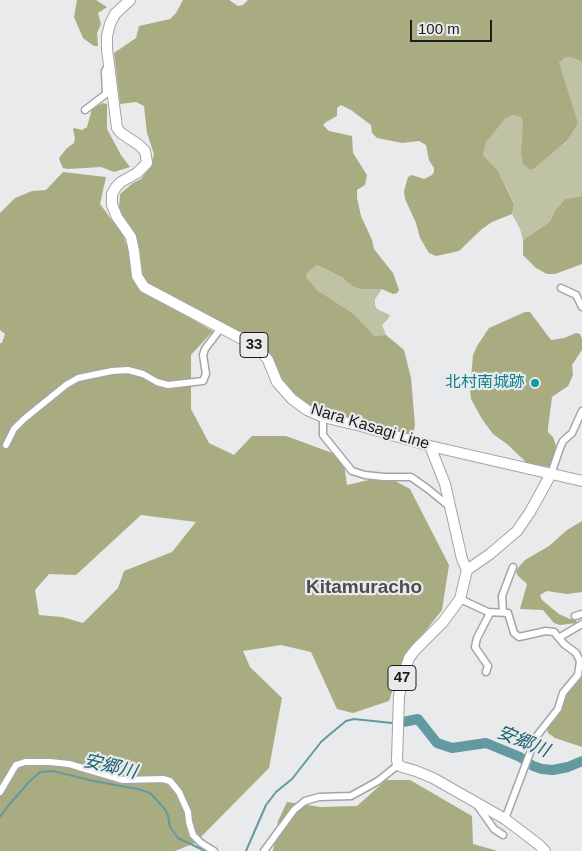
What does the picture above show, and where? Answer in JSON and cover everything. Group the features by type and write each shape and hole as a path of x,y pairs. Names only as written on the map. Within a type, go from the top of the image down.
{"main road":[{"name":"Nara Kasagi Line","path":"130,0 116,14 110,24 107,36 109,65 117,128 145,151 147,163 143,168 116,187 112,194 112,205 130,238 134,251 137,276 144,287 259,348 268,360 277,382 288,395 308,410 323,417 430,446 582,481"},
{"path":"430,446 440,468 462,559 467,570 490,554 517,531 551,474"},
{"name":"47","path":"398,765 399,696 409,658 443,622 460,599 467,570"},
{"path":"398,765 433,778 505,819 545,851"}],"street":[{"path":"84,110 106,94 105,71 109,65"},
{"path":"561,288 576,295 582,307"},
{"path":"6,445 14,429 24,419 66,385 78,378 112,371 128,370 143,374 157,382 168,385 203,381 206,374 203,355 205,349 221,328"},
{"path":"551,474 563,441 572,432 582,411"},
{"path":"323,417 323,436 352,471 365,475 384,477 411,477 450,508"},
{"path":"503,612 502,596 513,567"},
{"path":"460,599 490,613 508,613 517,636 546,631 554,632 564,644 576,653 581,661 578,675 563,693 558,709 536,737 505,819"},
{"path":"486,672 488,666 475,647 477,638 490,613"},
{"path":"560,637 582,624"},
{"path":"0,792 16,765 25,762 69,764 123,780 163,779 170,781 180,792 188,812 193,834 201,843 214,851"},
{"path":"264,851 294,810 305,801 319,797 351,796 378,781 398,765"},
{"path":"475,802 494,829 503,835"}],"green space":[{"path":"77,0 96,0 107,7 98,13 101,24 97,33 98,46 94,46 83,38 74,17"},
{"path":"183,0 229,0 238,6 243,5 248,0 582,0 582,62 569,57 559,63 578,123 567,141 533,169 529,169 523,164 521,154 523,125 521,117 513,115 505,119 486,142 483,155 498,171 514,204 512,214 492,222 459,251 436,256 429,253 420,238 416,223 405,199 404,191 408,177 412,175 424,179 434,172 426,145 419,141 402,143 377,138 372,133 371,125 341,105 337,108 337,116 323,125 329,131 352,136 353,153 367,175 365,185 357,190 361,216 374,249 393,273 399,290 393,294 382,289 360,289 317,265 307,273 306,277 317,290 354,314 374,336 386,335 404,350 411,378 415,425 414,430 408,435 336,416 310,407 287,388 268,351 148,287 140,274 119,208 120,194 141,179 150,167 154,154 147,133 144,106 136,102 120,104 114,53 136,38 139,26 170,19 176,13"},
{"path":"569,57 582,62 582,196 565,199 548,223 523,240 520,229 512,214 514,203 500,175 483,155 484,146 488,138 505,119 513,115 521,116 523,125 551,153 567,142 559,63"},
{"path":"103,103 107,104 107,129 130,167 114,172 101,167 63,168 59,158 74,143 73,129 82,130 87,127 92,109"},
{"path":"63,172 106,177 100,204 123,235 128,248 134,282 141,290 213,331 191,355 191,409 209,443 234,455 252,436 286,436 343,457 347,485 386,476 410,489 449,565 442,610 402,661 389,701 353,713 337,709 311,652 281,645 243,651 250,667 282,698 269,768 195,843 175,851 0,851 0,343 2,343 5,334 0,330 0,213 15,198 32,191 46,190","holes":["141,515 196,522 172,552 124,571 118,588 83,623 62,617 39,615 35,590 49,574 76,575"]},
{"path":"582,196 582,264 555,274 547,274 536,268 523,255 523,240 548,223 565,199"},
{"path":"317,265 360,289 382,289 375,299 375,305 377,309 390,315 382,325 386,335 374,337 354,314 317,290 305,277"},
{"path":"525,312 530,312 551,340 564,338 576,333 580,334 582,339 582,350 572,365 573,375 568,386 552,397 548,432 553,437 556,446 550,467 528,464 507,444 493,434 471,399 473,355 477,346 489,328"},
{"path":"582,521 582,592 567,594 547,591 540,595 542,600 559,614 570,619 576,619 577,623 560,625 554,623 543,610 520,609 527,584 518,576 516,572 518,568 525,560 549,546 567,530"},
{"path":"582,670 582,747 555,738 548,733 547,729 561,709 566,692"},
{"path":"386,780 410,780 472,816 473,844 498,851 273,851 278,821 287,802 321,807 357,806"}],"waterway":[{"name":"安郷川","path":"246,851 266,805 276,792 292,779 321,742 346,721 354,719 392,723"},
{"name":"安郷川","path":"403,722 418,719 437,743 452,748 486,743 520,757 533,766 542,769 553,770 568,767 582,761"},
{"name":"安郷川","path":"0,817 29,782 40,772 53,771 150,793 164,808 168,815 170,827 178,838 205,851"}],"place":[{"name":"北村南城跡","path":"535,383"}],"district":[{"name":"Kitamuracho","path":"364,588"}]}
